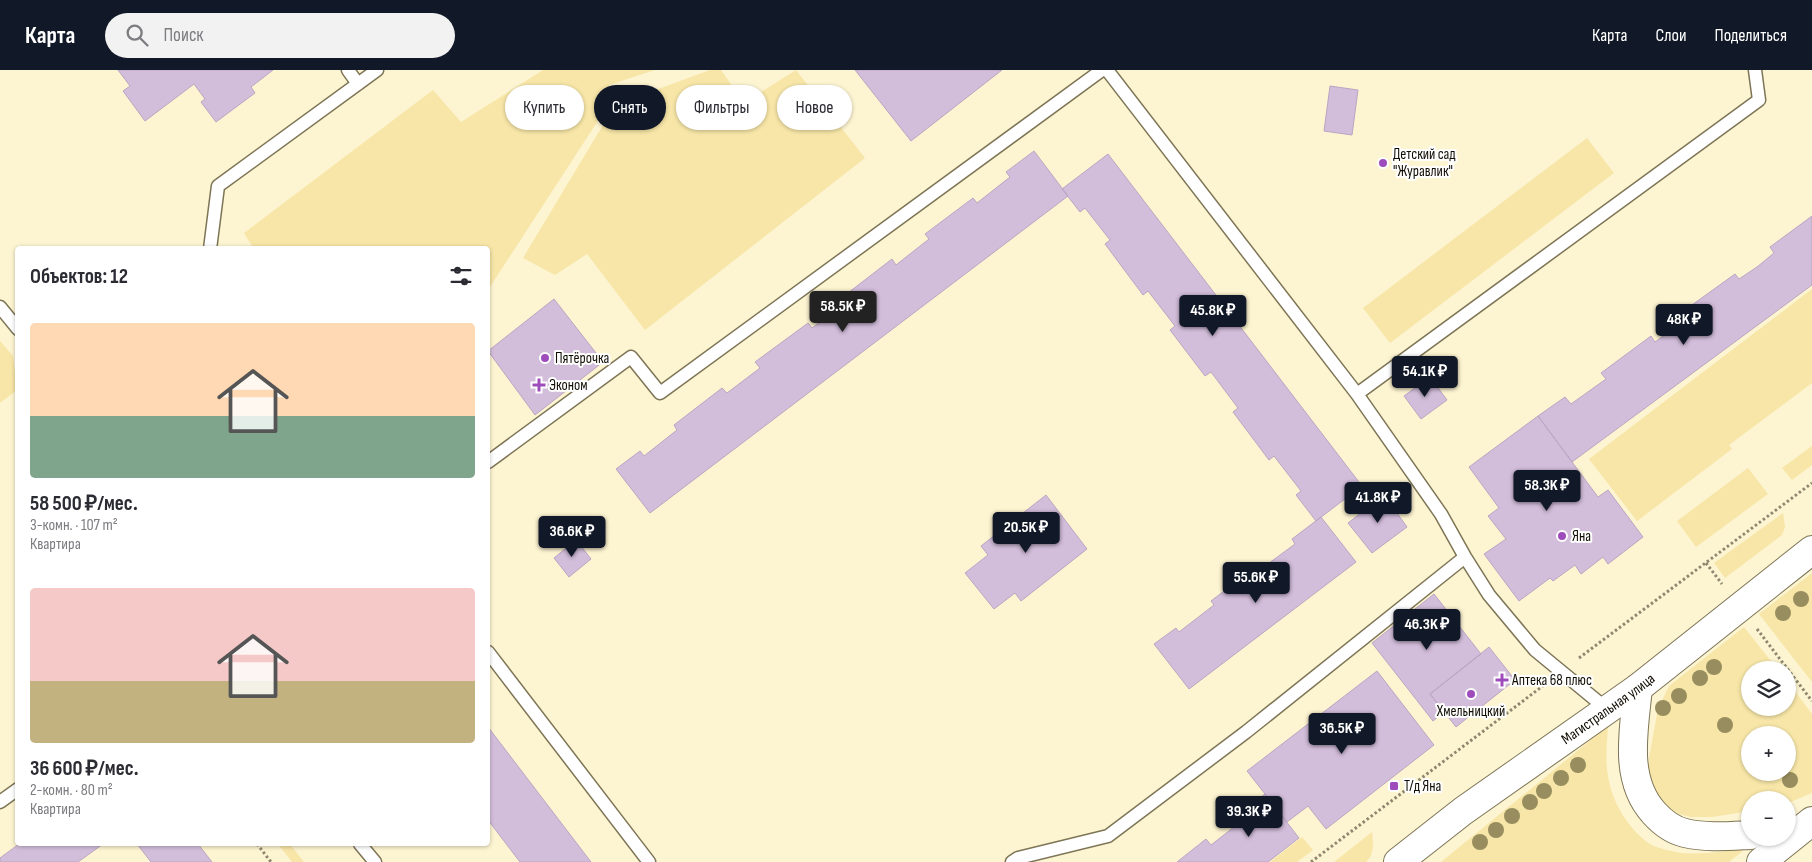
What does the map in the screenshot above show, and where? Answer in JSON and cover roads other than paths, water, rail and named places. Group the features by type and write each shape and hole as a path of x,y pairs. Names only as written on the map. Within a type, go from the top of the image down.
{"main road":[{"name":"Магистральная улица","path":"1398,862 1463,811 1638,688 1812,550"},
{"path":"1638,688 1632,744 1637,787 1647,806 1665,825 1685,833 1721,836 1741,835"},
{"path":"1796,822 1812,816"},
{"path":"1761,862 1812,822"}],"lane":[{"path":"348,70 358,84"},
{"path":"210,246 218,186 377,70"},
{"path":"490,461 630,357 660,393 1102,70"},
{"path":"1107,70 1358,394 1442,514 1465,557 1489,594 1535,650 1608,710"},
{"path":"1358,394 1759,100 1755,70"},
{"path":"0,307 15,325"},
{"path":"1012,862 1018,858 1108,836 1246,732 1465,557"},
{"path":"490,655 649,862"},
{"path":"0,802 15,791"},
{"path":"362,846 375,862"}],"place":[{"name":"Детский сад \"Журавлик\"","path":"1383,163"},
{"name":"Пятёрочка","path":"545,358"},
{"name":"Эконом","path":"539,385"},
{"name":"Яна","path":"1562,536"},
{"name":"Аптека 68 плюс","path":"1502,680"},
{"name":"Хмельницкий","path":"1471,694"},
{"name":"Т/д Яна","path":"1394,786"}]}
